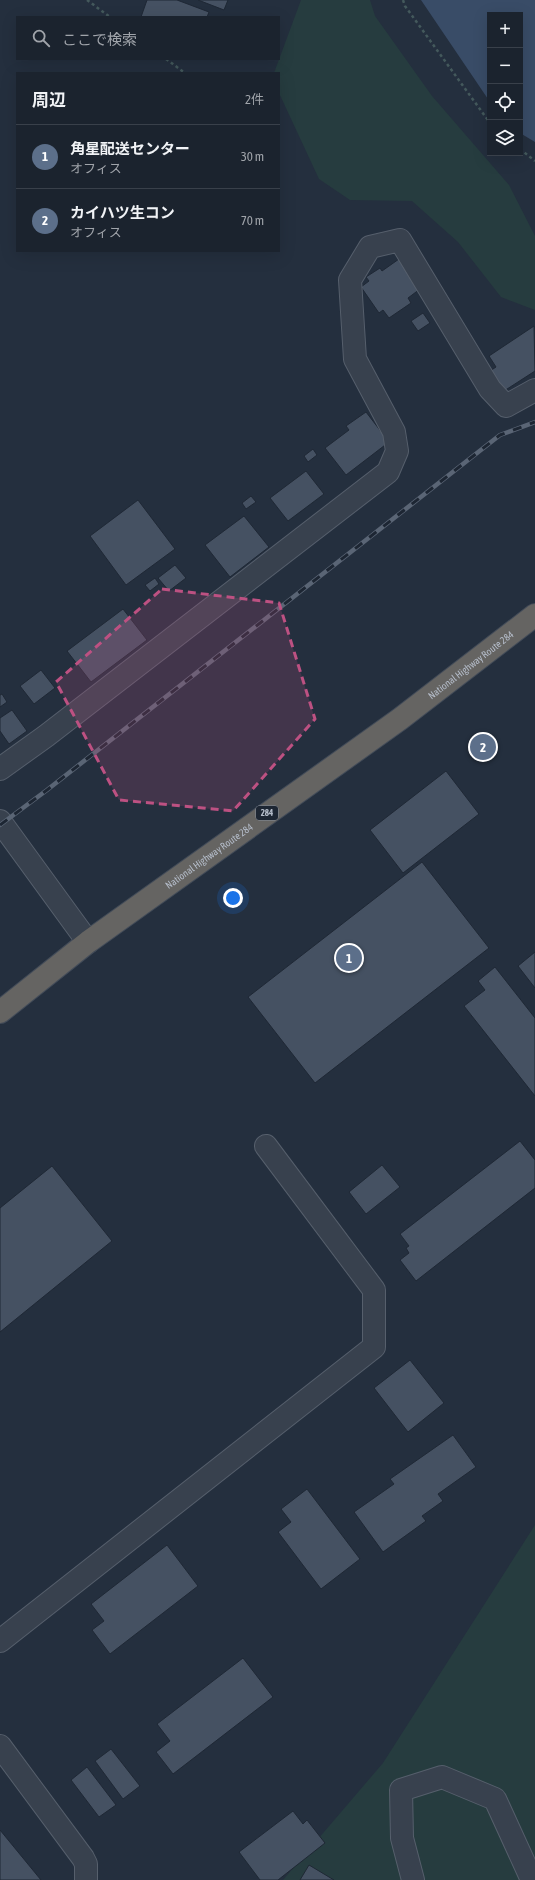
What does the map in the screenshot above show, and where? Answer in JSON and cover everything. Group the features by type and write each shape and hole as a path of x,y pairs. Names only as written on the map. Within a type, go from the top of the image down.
{"highway":[{"name":"National Highway Route 284","path":"0,1012 88,942 400,718 535,615"}],"street":[{"path":"0,769 53,731 388,472 397,450 394,432 354,359 350,280 370,247 400,240 490,389 506,406 535,390"},
{"path":"0,821 88,942"},
{"path":"0,1641 374,1347 374,1290 266,1146"},
{"path":"0,1746 83,1858 86,1864 86,1880"},
{"path":"413,1880 402,1838 401,1790 442,1777 495,1799 532,1880"}],"path":[{"path":"87,0 109,16"},
{"path":"403,0 405,6 488,120"},
{"path":"167,60 184,72"},
{"path":"523,151 535,161"}],"highlighted area":[{"path":"162,589 279,603 315,719 233,811 119,800 56,682"}],"green space":[{"path":"301,0 370,0 375,16 432,96 509,185 535,236 535,310 501,297 458,242 412,201 350,200 319,179 280,95 280,72 274,72"},
{"path":"535,1525 535,1880 283,1880 383,1763"}],"water":[{"path":"421,0 535,0 535,142 523,135 523,12 487,12 487,98"}],"building":[{"path":"147,0 177,0 209,12 207,16 141,16"},
{"path":"198,0 228,0 224,10"},
{"path":"399,259 420,289 408,298 411,303 389,318 383,310 379,313 361,287 369,281 366,277 380,268 382,271"},
{"path":"423,313 430,323 418,331 411,321"},
{"path":"534,326 535,371 504,391 490,371 496,367 489,356"},
{"path":"366,412 389,442 346,475 325,448 349,430 346,426"},
{"path":"313,449 317,455 308,462 304,456"},
{"path":"306,471 324,494 288,521 270,498"},
{"path":"251,496 256,502 246,509 242,503"},
{"path":"138,500 175,549 126,585 90,536"},
{"path":"244,516 269,547 230,577 205,545"},
{"path":"175,565 186,578 169,591 158,578"},
{"path":"155,578 159,584 150,591 145,585"},
{"path":"123,609 147,640 91,682 67,651"},
{"path":"41,670 55,688 34,704 20,686"},
{"path":"2,694 7,702 0,707 0,695"},
{"path":"12,710 27,731 9,744 0,731 0,718"},
{"path":"446,771 479,814 403,873 370,830"},
{"path":"422,862 489,948 315,1083 248,997"},
{"path":"535,952 535,988 518,966"},
{"path":"495,967 535,1018 535,1096 464,1006 485,990 478,981"},
{"path":"520,1141 535,1160 535,1188 416,1281 400,1260 409,1253 406,1248 409,1246 400,1234"},
{"path":"382,1165 400,1187 366,1214 349,1192"},
{"path":"52,1166 112,1241 0,1332 0,1208"},
{"path":"410,1360 444,1403 408,1432 374,1388"},
{"path":"453,1435 476,1467 438,1494 443,1501 422,1516 426,1521 383,1552 354,1512 394,1484 390,1479"},
{"path":"307,1489 360,1559 321,1589 278,1532 291,1522 281,1509"},
{"path":"167,1545 198,1586 110,1654 92,1630 104,1621 91,1604"},
{"path":"243,1658 273,1697 173,1774 156,1752 170,1741 157,1724"},
{"path":"111,1749 140,1786 123,1799 95,1761"},
{"path":"87,1767 116,1805 99,1817 71,1780"},
{"path":"293,1811 303,1824 307,1820 325,1843 278,1880 260,1880 239,1852"},
{"path":"0,1830 41,1880 0,1880"},
{"path":"309,1865 334,1880 300,1880"}],"railway":[{"path":"0,825 47,790 500,435 535,422"}],"place":[{"name":"カイハツ生コン","path":"483,747"},
{"name":"角星配送センター","path":"349,958"}]}
